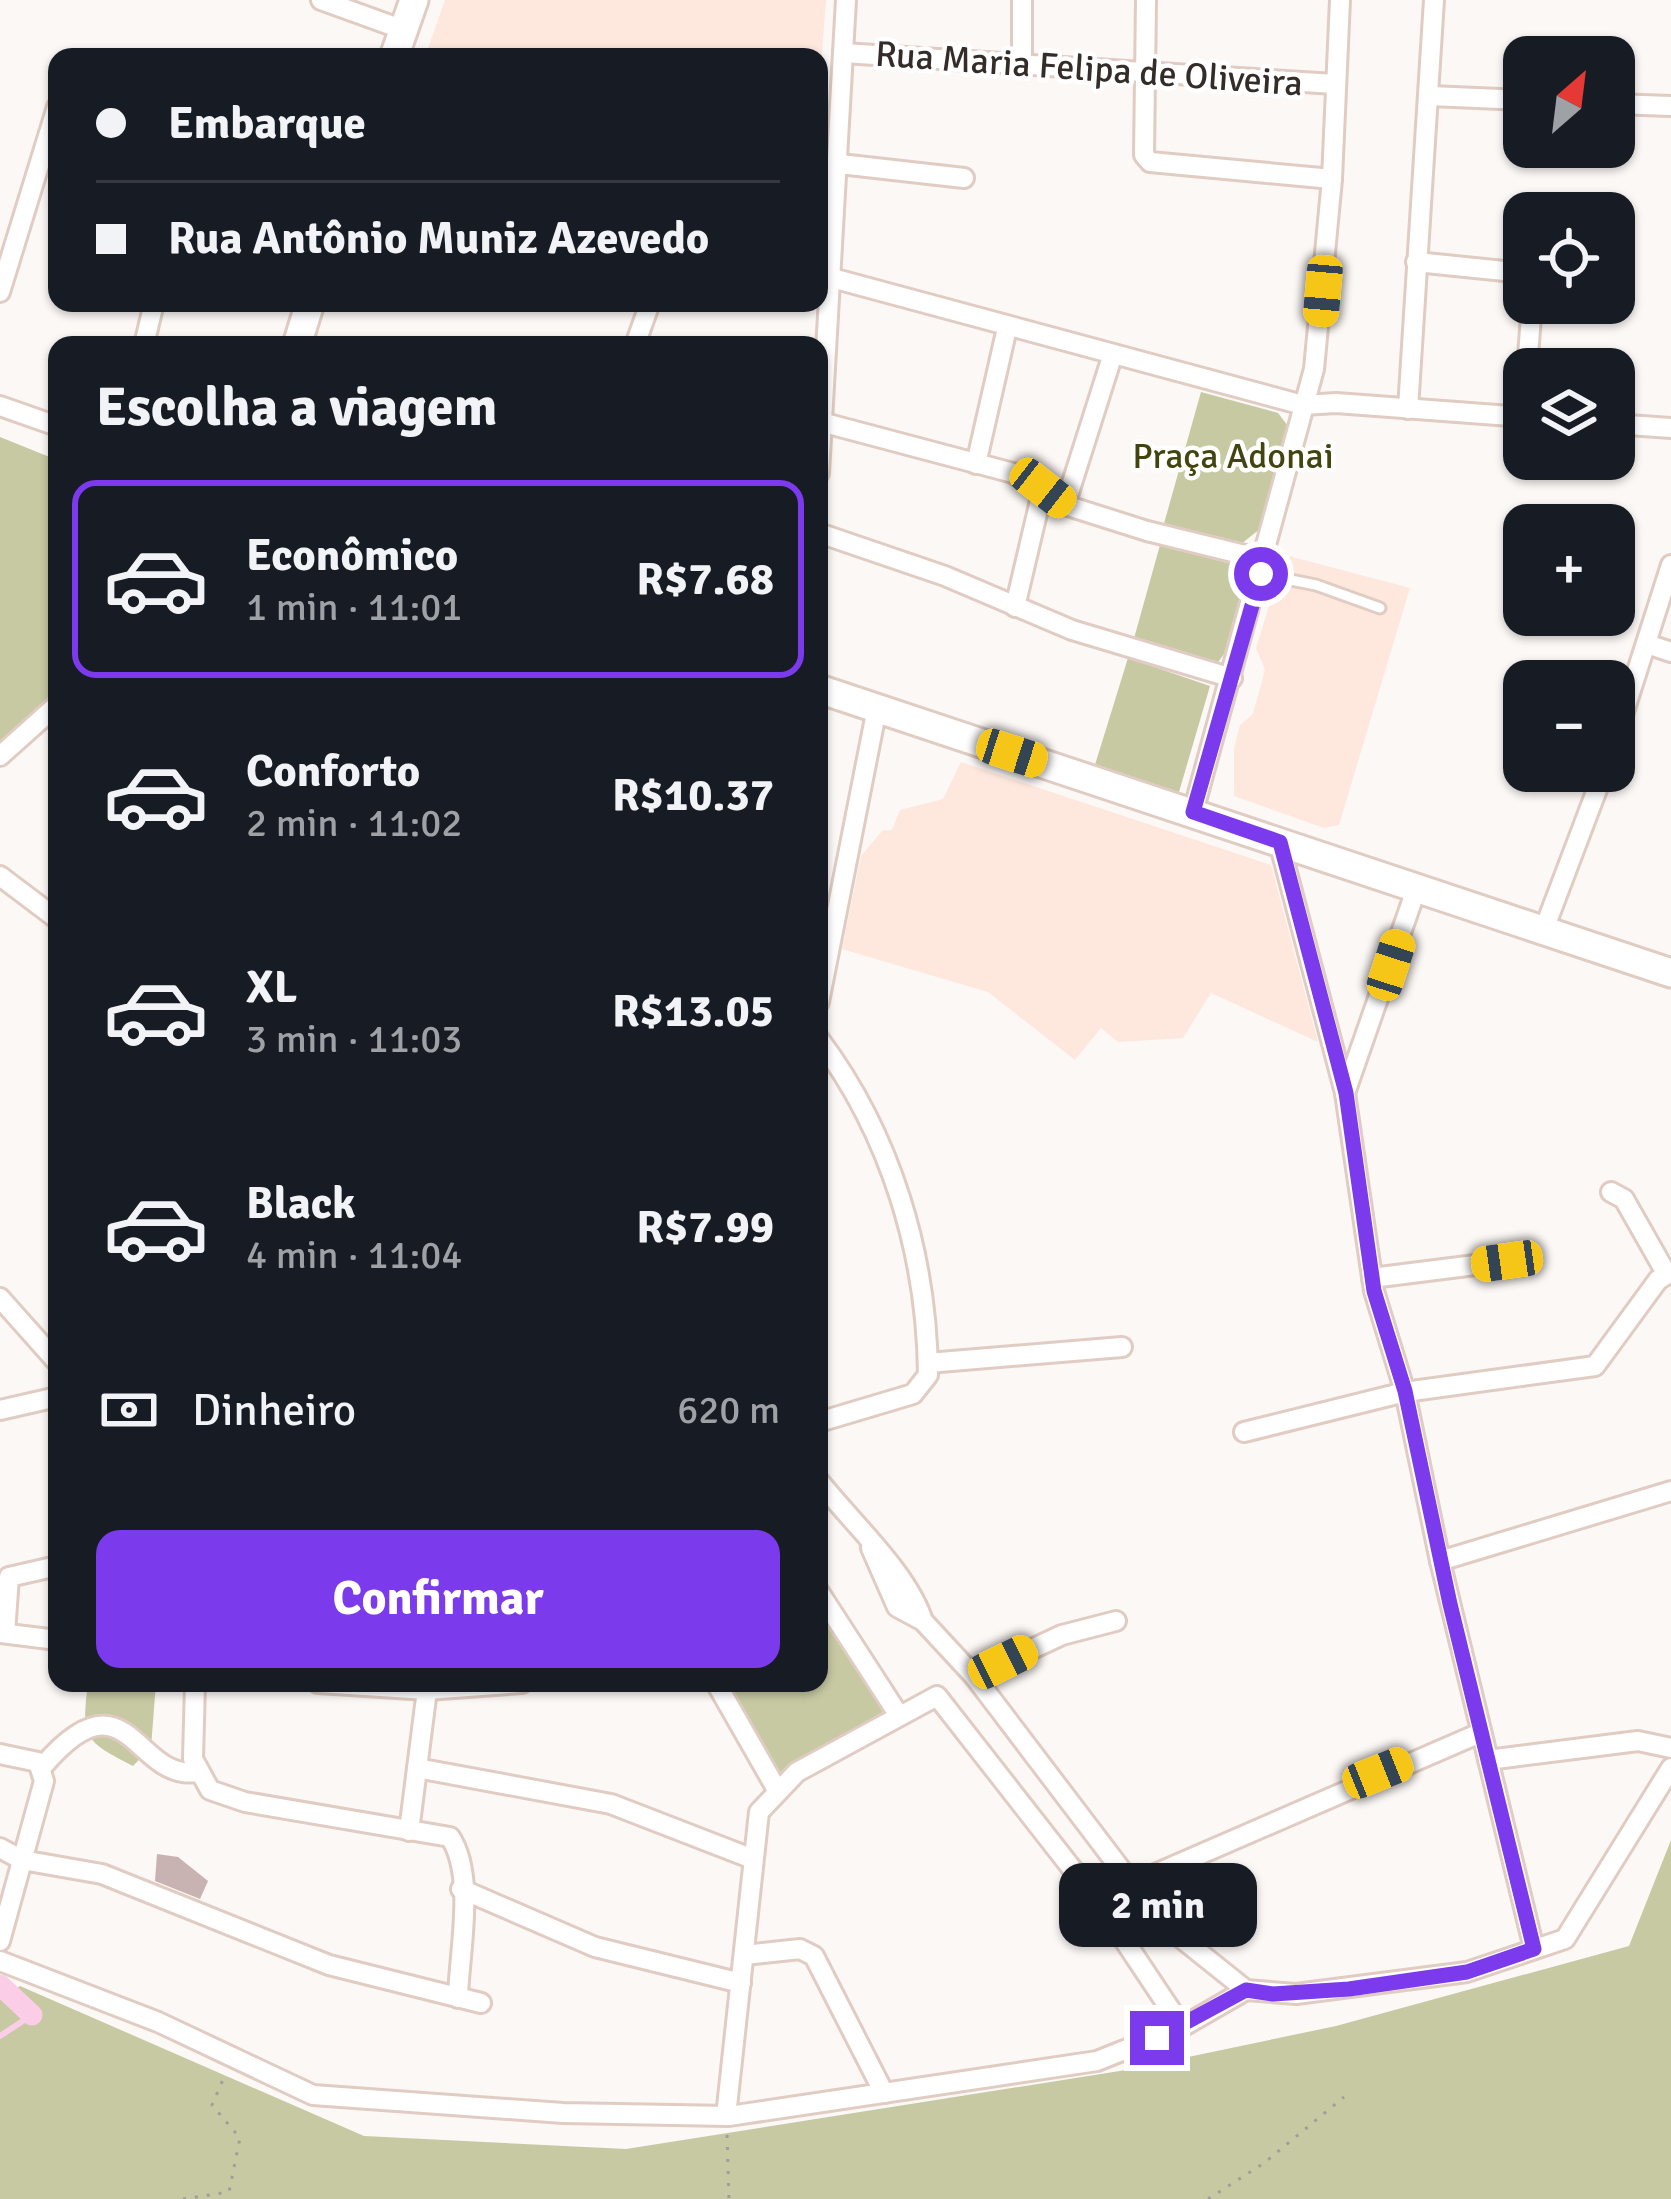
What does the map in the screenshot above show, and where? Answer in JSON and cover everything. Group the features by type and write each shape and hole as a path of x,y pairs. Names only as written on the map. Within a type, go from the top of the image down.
{"street":[{"path":"321,0 399,44 414,0"},
{"path":"828,336 846,0"},
{"path":"1022,0 1022,63"},
{"path":"1146,0 1144,155 1150,162 1332,179"},
{"path":"1193,812 1263,567 1319,328 1340,0"},
{"path":"1408,410 1434,0"},
{"name":"Rua Maria Felipa de Oliveira","path":"843,53 1335,85"},
{"path":"1430,97 1503,99"},
{"path":"1635,105 1671,106"},
{"path":"0,292 48,136"},
{"path":"840,164 964,178"},
{"path":"1416,262 1503,271"},
{"path":"832,278 1303,405 1503,416"},
{"path":"976,464 1007,328"},
{"path":"1065,505 1112,357"},
{"path":"0,406 48,423"},
{"path":"828,424 976,464 1043,488 1065,505 1263,567"},
{"path":"1635,425 1671,428"},
{"path":"1015,607 1043,488"},
{"path":"828,536 945,576 1072,630 1232,678"},
{"path":"1635,680 1671,566"},
{"path":"1647,644 1671,652"},
{"path":"828,692 1671,973"},
{"path":"828,957 877,708"},
{"path":"0,756 48,713"},
{"path":"1543,932 1596,792"},
{"path":"1280,842 1346,1093 1372,1278 1405,1391 1440,1561 1534,1949"},
{"path":"0,876 48,912"},
{"path":"1346,1093 1417,887"},
{"path":"828,1051 858,1093 885,1148 907,1226 928,1363 926,1383 913,1394 828,1419"},
{"path":"1244,1432 1405,1391 1595,1366 1669,1273 1624,1199 1611,1192"},
{"path":"1372,1278 1507,1261"},
{"path":"0,1298 48,1352"},
{"path":"928,1363 1122,1347"},
{"path":"0,1410 48,1398"},
{"path":"1440,1561 1671,1491"},
{"path":"828,1492 872,1548 881,1581 897,1607 923,1621 974,1676 1132,1884 1181,1938 1246,1990 1273,1994 1349,1989 1467,1972 1565,1939 1671,1768"},
{"path":"48,1568 9,1577 3,1633 48,1639"},
{"path":"828,1606 898,1714"},
{"path":"974,1676 1062,1635 1116,1622"},
{"path":"195,1692 196,1772"},
{"path":"410,1831 427,1692"},
{"path":"721,1692 776,1788"},
{"path":"727,2121 758,1812 776,1788 898,1714 937,1696 1102,1907 1182,2027"},
{"path":"0,1941 43,1766 63,1743 97,1726 120,1729 168,1765 196,1772 223,1797 450,1837 459,1852 461,1889 458,1998"},
{"path":"1132,1884 1480,1733"},
{"path":"1488,1760 1638,1741 1671,1748"},
{"path":"0,1754 27,1757 43,1766"},
{"path":"417,1768 611,1804 753,1859"},
{"path":"0,1848 22,1860 102,1874 329,1965 481,2003"},
{"path":"461,1889 610,1952 741,1983"},
{"path":"745,1955 800,1949 814,1956 884,2093"},
{"path":"0,1961 313,2095 380,2103 727,2121 1096,2061 1182,2027 1246,1990"}],"lane":[{"path":"1263,567 1380,608"}],"path":[{"path":"183,2199 230,2192 240,2138 212,2105 232,2057"},
{"path":"1208,2199 1264,2163 1344,2097"},
{"path":"727,2121 730,2176"},
{"path":"727,2121 729,2199"}],"shaded area":[{"path":"445,0 826,0 822,48 428,48"},
{"path":"1285,555 1410,588 1339,825 1324,828 1234,796 1234,748 1240,725 1253,714 1265,670 1256,648"},
{"path":"961,762 1271,865 1318,1042 1211,993 1183,1038 1118,1042 1101,1028 1075,1060 988,992 842,949 861,856 882,831 892,830 900,810 943,799"}],"green space":[{"name":"Praça Adonai","path":"1201,392 1278,413 1288,426 1260,529 1241,544 1163,527"},
{"path":"0,437 48,456 48,711 0,756"},
{"path":"1160,545 1239,566 1246,574 1224,654 1216,665 1133,642"},
{"path":"1128,658 1210,686 1179,792 1094,768"},
{"path":"828,1624 883,1712 776,1775 728,1692 828,1692"},
{"path":"87,1692 155,1692 151,1747 133,1766 95,1743 85,1716"},
{"path":"1671,1840 1671,2199 0,2199 0,1998 20,1986 364,2136 626,2149 1126,2070 1336,2026 1629,1946"}],"building":[{"path":"157,1854 178,1857 208,1881 200,1899 155,1881"}],"waterway":[{"path":"0,1985 32,2015"},
{"path":"0,2036 32,2015"}],"route":[{"path":"1157,2038 1246,1990 1296,1994 1349,1989 1467,1972 1534,1949 1450,1604 1405,1391 1374,1291 1346,1093 1280,842 1193,812 1261,574"}]}
